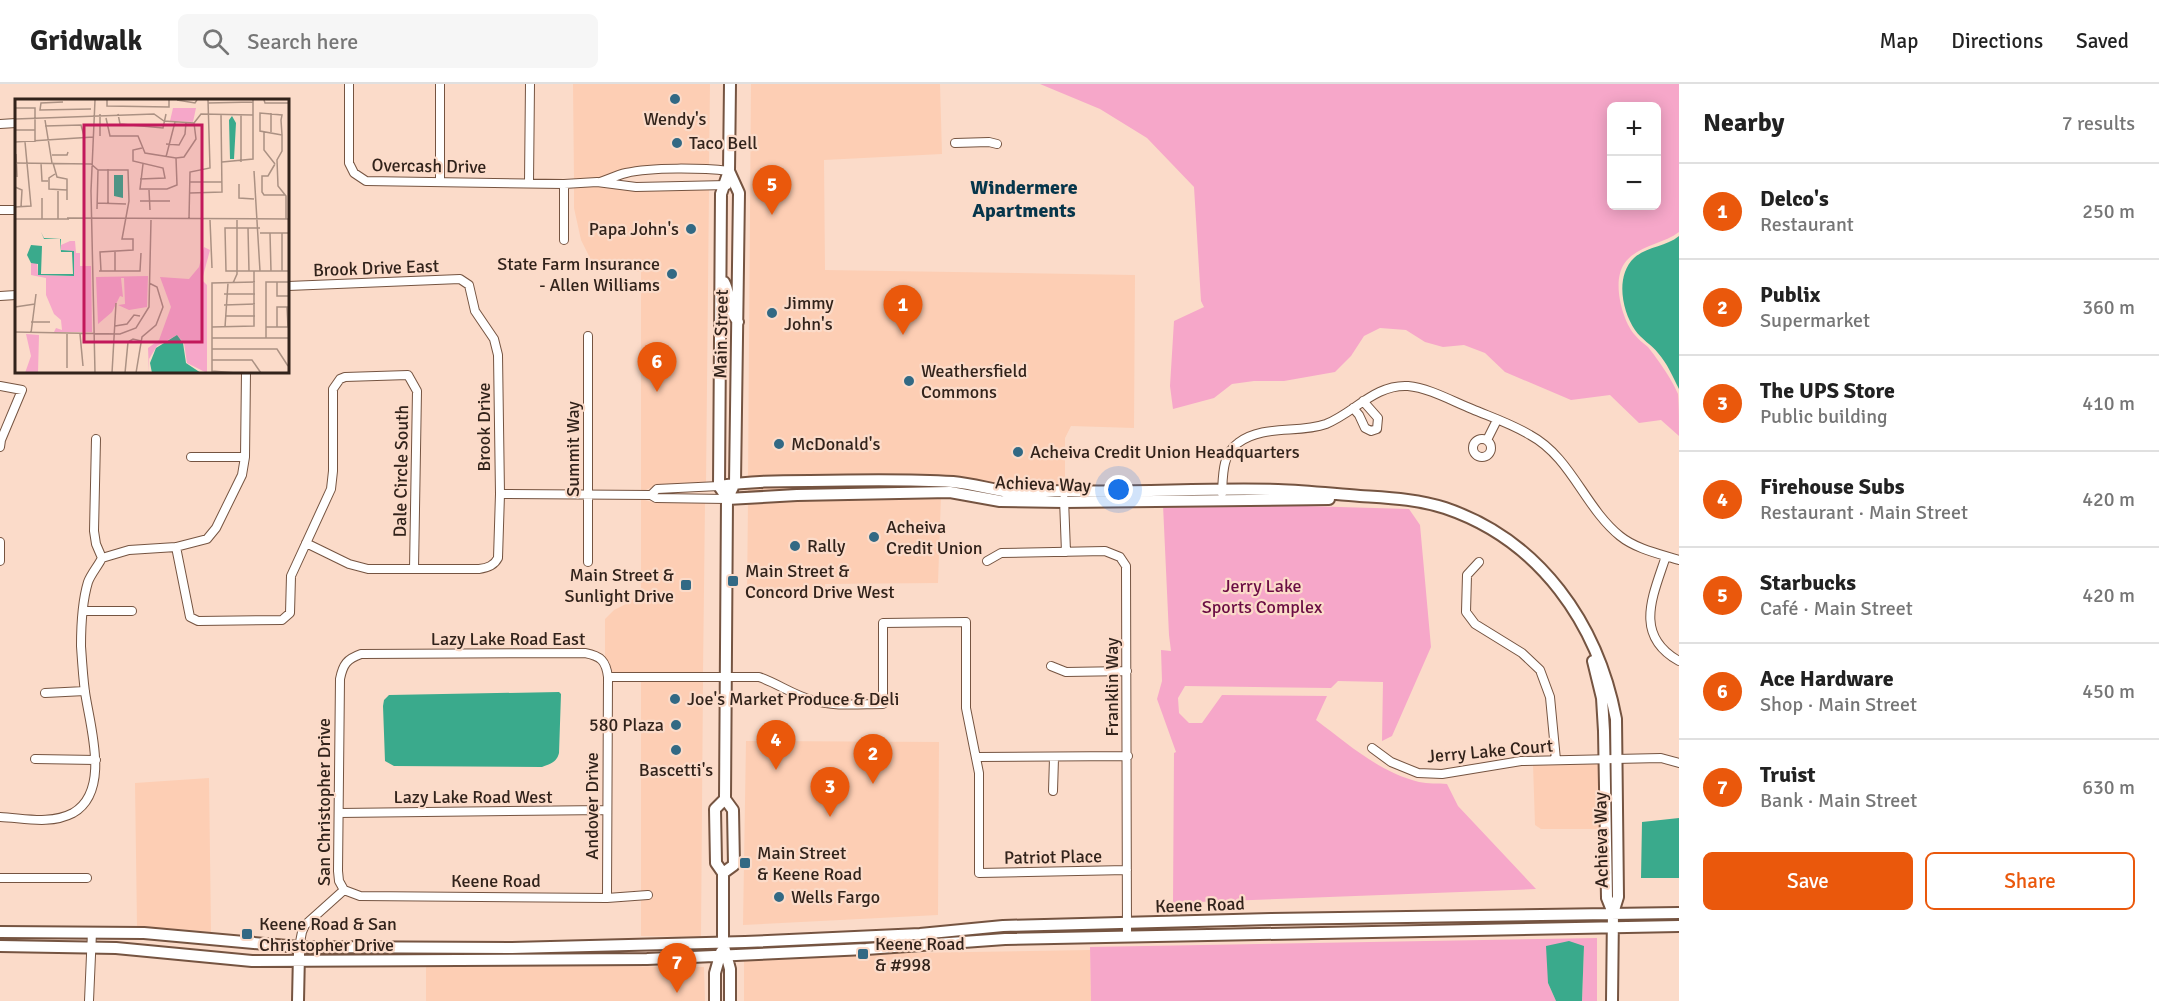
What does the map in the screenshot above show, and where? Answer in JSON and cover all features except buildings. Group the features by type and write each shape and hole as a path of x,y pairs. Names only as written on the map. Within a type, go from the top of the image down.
{"main road":[{"name":"Main Street","path":"719,486 721,194 729,171 730,84"},
{"name":"Main Street","path":"723,873 734,865 733,810 725,800 725,676 727,499 735,483 740,193 729,171"},
{"path":"720,278 726,284 730,313 738,322"},
{"name":"Achieva Way","path":"719,486 735,483 870,480 954,482 1020,493 1063,497"},
{"path":"719,486 727,499"},
{"name":"Achieva Way","path":"727,499 797,495 950,492 1000,501 1063,497 1222,495 1339,499 1359,496 1403,498 1427,503 1485,525 1519,548 1566,595 1594,646 1612,695 1616,719 1618,897 1613,913"},
{"name":"Achieva Way","path":"1581,624 1602,698 1607,898 1613,913"},
{"name":"Main Street","path":"715,1001 715,973 723,956 723,873 716,863 716,809 725,800"},
{"path":"1612,1001 1613,913"},
{"name":"Keene Road","path":"0,932 177,935 299,947 512,948 723,943 909,934 1003,926 1271,919 1679,913"},
{"name":"Keene Road","path":"0,946 91,947 144,950 222,959 299,961 723,956 1005,939 1272,932 1679,926"},
{"name":"San Christopher Drive","path":"298,1001 299,947"},
{"name":"Main Street","path":"723,956 730,969 730,1001"}],"street":[{"name":"Overcash Drive","path":"349,84 349,159 354,174 370,182 564,184 597,182 636,186 735,185"},
{"path":"440,84 440,181"},
{"path":"529,182 530,84"},
{"path":"0,124 15,123"},
{"path":"954,142 997,144"},
{"name":"Overcash Drive","path":"597,182 641,171 708,169 729,171"},
{"path":"564,184 564,240"},
{"name":"Brook Drive East","path":"290,286 458,279 465,281"},
{"name":"Brook Drive","path":"414,570 479,569 489,567 498,558 500,494 498,355 494,339 475,311 470,288 465,281"},
{"path":"0,296 15,295"},
{"name":"Summit Way","path":"588,336 588,562"},
{"path":"0,817 41,820 58,818 75,812 87,799 93,787 96,760 85,691 81,646 88,581 102,558 136,549 176,547 207,539 216,528 242,475 245,458 246,374"},
{"name":"Dale Circle South","path":"306,543 331,489 333,389 345,377 408,375 417,392 414,570"},
{"path":"0,386 22,390 0,447"},
{"path":"1222,495 1225,464 1236,444 1261,433 1318,426 1336,419 1383,391 1407,386 1432,393 1497,420 1545,444 1606,522 1621,537 1638,546 1679,560"},
{"path":"1353,408 1365,428 1371,431 1377,429 1378,418 1363,401"},
{"path":"1487,440 1497,420"},
{"path":"96,439 94,531 102,558"},
{"path":"191,457 245,458"},
{"path":"651,495 657,489 719,486"},
{"path":"500,494 651,495 656,498 727,499"},
{"path":"1063,497 1066,552"},
{"path":"0,542 0,561"},
{"path":"176,547 190,617 198,621 282,620 290,613 291,576 306,543 349,564 368,569 414,570"},
{"name":"Franklin Way","path":"987,561 1001,553 1111,552 1120,556 1126,566 1127,936"},
{"path":"1666,556 1649,620 1653,636 1663,650 1679,661"},
{"path":"1479,562 1467,575 1466,612 1475,624 1522,653 1540,670 1550,697 1556,760"},
{"path":"83,611 132,611"},
{"path":"608,677 759,678 812,700 830,704 883,704 883,623 966,622 966,708 977,757 1128,756"},
{"name":"Lazy Lake Road East","path":"348,659 361,654 585,653 602,659 606,664 608,677"},
{"name":"San Christopher Drive","path":"299,947 305,925 344,890 339,881 338,871 340,679 348,659"},
{"path":"1051,666 1066,672 1127,671"},
{"name":"Andover Drive","path":"607,898 608,677"},
{"path":"45,693 85,691"},
{"name":"Jerry Lake Court","path":"1372,748 1391,762 1418,772 1462,772 1521,761 1661,758 1679,763"},
{"name":"Patriot Place","path":"977,757 979,873 1127,870"},
{"path":"1053,791 1054,758"},
{"path":"35,759 96,760"},
{"name":"Lazy Lake Road West","path":"339,813 607,810"},
{"path":"0,878 87,878"},
{"name":"Keene Road","path":"344,890 360,896 607,898 648,895"},
{"path":"89,1001 92,932"}],"shaded area":[{"path":"573,84 710,84 709,165 641,167 626,169 597,179 574,180"},
{"path":"751,84 940,84 942,154 824,160 825,270 1135,275 1134,428 1071,426 1065,438 1065,487 1020,489 748,478"},
{"path":"598,186 636,190 709,190 706,484 657,485 641,492 641,272 594,266 581,240 574,208 574,187"},
{"path":"870,483 954,486 1059,495 1059,499 748,493 748,486"},
{"path":"941,496 938,583 825,584 824,597 747,598 748,500"},
{"path":"641,499 656,503 705,503 703,673 612,674 610,663 605,657 605,619 614,610 630,602 641,590"},
{"path":"641,681 703,681 701,937 641,936 641,900 653,897 652,891 641,892"},
{"path":"746,741 939,742 938,915 743,925"},
{"path":"1601,762 1602,829 1541,829 1535,825 1533,764"},
{"path":"209,778 211,932 137,926 135,783"},
{"path":"1090,950 1091,1001 744,1001 744,959 839,954"},
{"path":"426,964 704,967 705,1001 426,1001"}],"green space":[{"path":"1040,84 1679,84 1679,232 1629,258 1620,272 1619,290 1622,310 1630,327 1656,357 1678,394 1679,436 1661,420 1639,423 1610,395 1571,400 1505,372 1485,353 1464,345 1443,347 1425,342 1406,330 1380,328 1364,336 1351,356 1335,372 1284,381 1232,384 1214,398 1173,409 1170,386 1174,321 1204,307 1201,301 1194,187 1147,138 1100,109"},
{"name":"Jerry Lake Sports Complex","path":"1237,504 1409,509 1420,525 1431,647 1392,736 1382,741 1383,682 1338,681 1331,688 1185,686 1178,698 1179,713 1189,723 1202,723 1222,695 1327,696 1316,720 1364,756 1391,771 1419,782 1447,784 1458,806 1536,889 1173,903 1174,753 1176,752 1157,699 1162,681 1161,650 1171,651 1163,505"},
{"path":"1597,938 1597,1001 1582,1001 1584,946 1548,983 1556,1001 1091,1001 1090,947"}],"water":[{"path":"1679,236 1679,389 1670,370 1656,350 1640,336 1630,322 1622,294 1624,274 1634,258"},
{"path":"559,692 561,694 559,753 555,761 548,765 542,767 394,766 385,761 383,706 384,700 389,695"},
{"path":"1679,818 1679,878 1641,878 1642,822"},
{"path":"1569,941 1584,946 1582,1001 1556,1001 1548,983 1546,946"}],"place":[{"name":"Wendy's","path":"675,99"},
{"name":"Taco Bell","path":"677,143"},
{"name":"Starbucks","path":"772,215"},
{"name":"Papa John's","path":"691,229"},
{"name":"State Farm Insurance - Allen Williams","path":"672,274"},
{"name":"Jimmy John's","path":"772,313"},
{"name":"Delco's","path":"903,335"},
{"name":"Weathersfield Commons","path":"909,381"},
{"name":"Ace Hardware","path":"657,392"},
{"name":"McDonald's","path":"779,444"},
{"name":"Acheiva Credit Union Headquarters","path":"1018,452"},
{"name":"Acheiva Credit Union","path":"874,537"},
{"name":"Rally","path":"795,546"},
{"name":"Main Street & Concord Drive West","path":"733,581"},
{"name":"Main Street & Sunlight Drive","path":"686,585"},
{"name":"Joe's Market Produce & Deli","path":"675,699"},
{"name":"580 Plaza","path":"676,725"},
{"name":"Bascetti's","path":"676,750"},
{"name":"Firehouse Subs","path":"776,770"},
{"name":"Publix","path":"873,784"},
{"name":"The UPS Store","path":"830,817"},
{"name":"Main Street & Keene Road","path":"745,863"},
{"name":"Wells Fargo","path":"779,897"},
{"name":"Keene Road & San Christopher Drive","path":"247,934"},
{"name":"Keene Road & #998","path":"863,954"},
{"name":"Truist","path":"677,993"}],"district":[{"name":"Windermere Apartments","path":"1024,198"}]}
